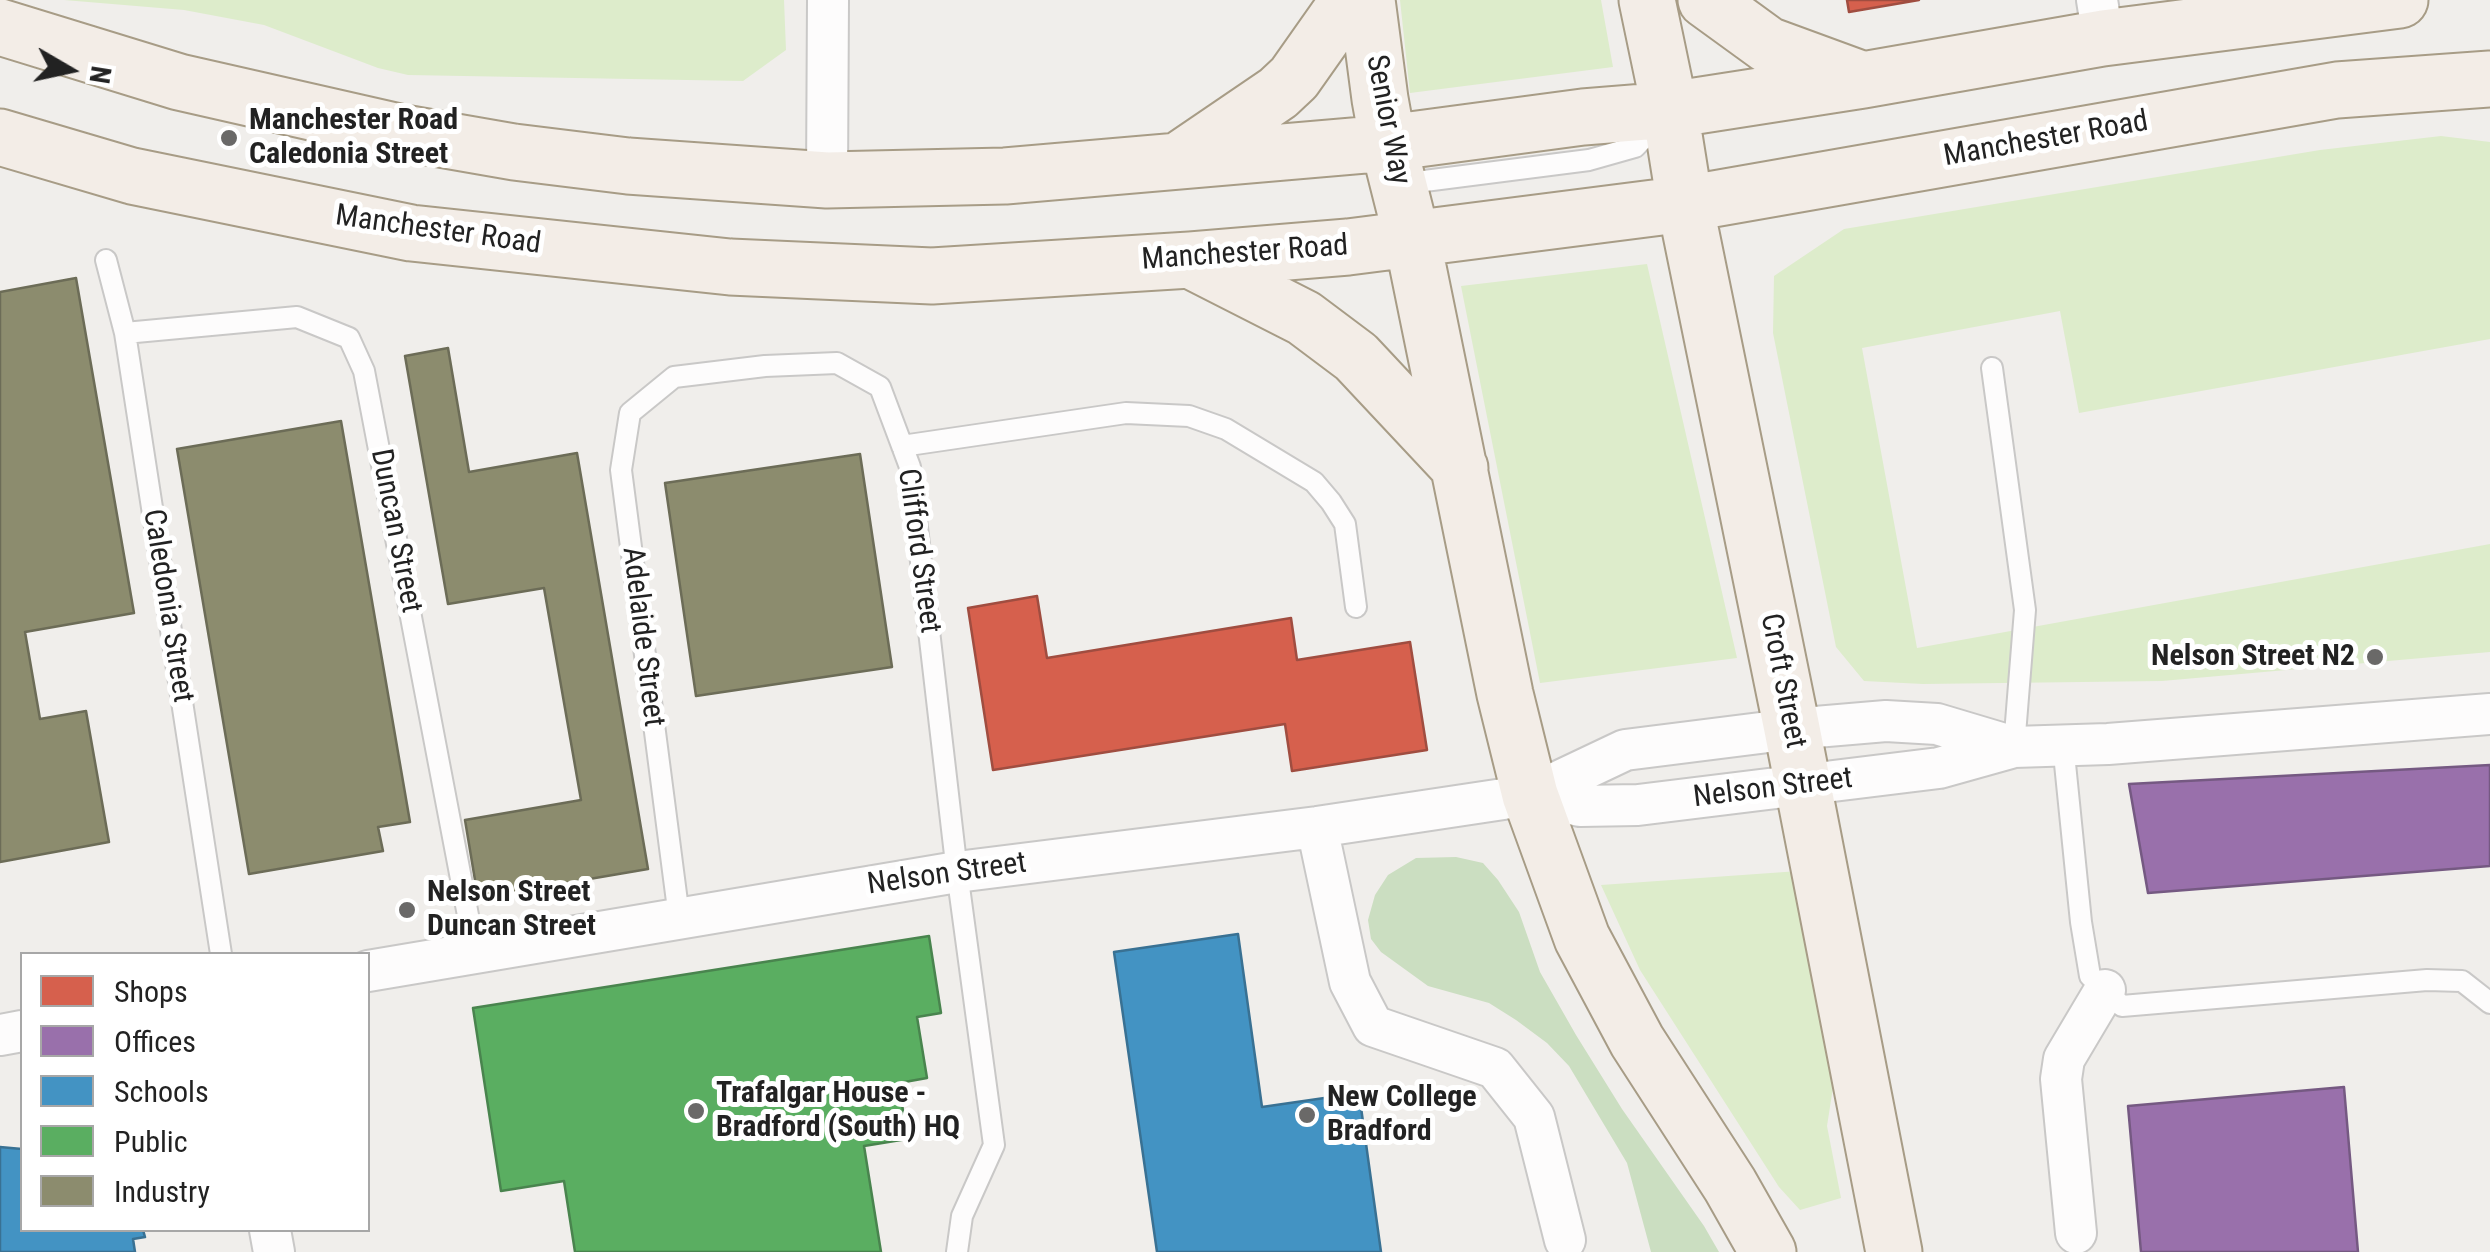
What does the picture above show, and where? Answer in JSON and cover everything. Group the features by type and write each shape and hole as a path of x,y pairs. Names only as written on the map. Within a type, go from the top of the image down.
{"main road":[{"path":"1178,160 1278,93 1294,78 1349,0"},
{"name":"Senior Way","path":"1367,0 1380,99 1412,238"},
{"path":"1647,0 1670,110"},
{"path":"1706,0 1768,45 1863,80"},
{"path":"0,28 179,82 399,132 628,166 827,180 1005,176 1178,160 1394,164 1583,117 1670,110 1863,80 2100,19 2400,0"},
{"name":"Manchester Road","path":"0,137 132,176 412,233 710,265 932,276 1348,247 1685,204 2336,90 2490,80"},
{"name":"Croft Street","path":"1670,110 1685,204 1894,1252"},
{"path":"1412,238 1505,694 1530,796 1582,938 1637,1041 1730,1185 1768,1252"},
{"path":"1190,260 1304,318 1356,357 1460,468"}],"street":[{"path":"827,180 828,0"},
{"name":"Nelson Street","path":"1530,796 1580,806 1638,805 1939,768 2014,746 2108,744 2490,714"},
{"name":"Nelson Street","path":"370,971 958,872 1530,796 1625,750 1886,721 1937,724 2014,746"},
{"path":"1317,827 1350,982 1373,1026 1495,1068 1534,1117 1565,1240"},
{"path":"2076,1233 2061,1079 2064,1059 2105,990"}],"lane":[{"name":"Caledonia Street","path":"106,260 124,333 221,952"},
{"name":"Duncan Street","path":"124,333 297,318 349,338 364,371 475,952"},
{"name":"Clifford Street","path":"674,377 765,366 837,363 880,387 910,467 994,1145 962,1216 957,1252"},
{"path":"1992,368 2025,610 2014,746"},
{"name":"Adelaide Street","path":"674,377 630,413 620,470 679,918"},
{"path":"902,446 1126,413 1189,416 1226,429 1314,482 1331,502 1344,524 1356,606"},
{"path":"2063,744 2090,976 2122,1006 2427,980 2462,981 2490,1003"}],"green space":[{"path":"64,0 784,0 786,50 743,81 408,75 378,68 264,25 184,10"},
{"path":"1400,0 1601,0 1613,67 1410,93"},
{"path":"2441,136 2490,142 2490,339 2079,413 2060,311 1862,348 1917,648 2490,544 2490,652 2162,681 1864,681 1836,647 1773,333 1774,276 1844,229 2320,150"},
{"path":"1647,264 1737,658 1540,683 1461,286"},
{"path":"1456,857 1483,863 1498,880 1519,912 1540,972 1576,1035 1719,1252 1651,1252 1627,1163 1569,1066 1516,1020 1489,1003 1428,986 1381,952 1371,939 1368,920 1375,895 1388,875 1416,858"},
{"path":"1799,871 1837,1062 1827,1126 1841,1198 1800,1210 1779,1187 1640,970 1601,885"}],"building: Shops":[{"path":"1847,0 1919,0 1849,12"},
{"path":"1037,596 1047,658 1291,618 1297,660 1410,642 1427,750 1292,771 1285,724 993,770 968,608"}],"building: Offices":[{"path":"2490,765 2490,866 2148,893 2129,784"},
{"path":"2344,1087 2358,1252 2141,1252 2128,1106"}],"building: Schools":[{"name":"New College Bradford","path":"1238,934 1262,1107 1359,1093 1381,1252 1157,1252 1114,952"},
{"path":"0,1147 20,1149 20,1232 144,1232 145,1237 133,1239 135,1252 0,1252"}],"building: Public":[{"name":"Trafalgar House - Bradford (South) HQ","path":"929,936 941,1013 917,1017 927,1078 899,1083 907,1139 864,1146 881,1252 575,1252 564,1181 501,1191 473,1008"}],"building: Industry":[{"path":"76,278 134,613 25,632 40,719 86,711 109,842 0,862 0,292"},
{"path":"448,348 469,472 577,453 648,869 478,898 465,820 581,800 544,588 448,604 405,356"},
{"path":"341,421 410,822 378,827 383,851 249,874 177,449"},
{"path":"860,454 892,667 696,696 665,483"}],"place":[{"name":"Manchester Road Caledonia Street","path":"229,138"},
{"name":"Nelson Street N2","path":"2375,657"},
{"name":"Nelson Street Duncan Street","path":"407,910"},
{"name":"Trafalgar House - Bradford (South) HQ","path":"696,1111"},
{"name":"New College Bradford","path":"1307,1115"}]}
